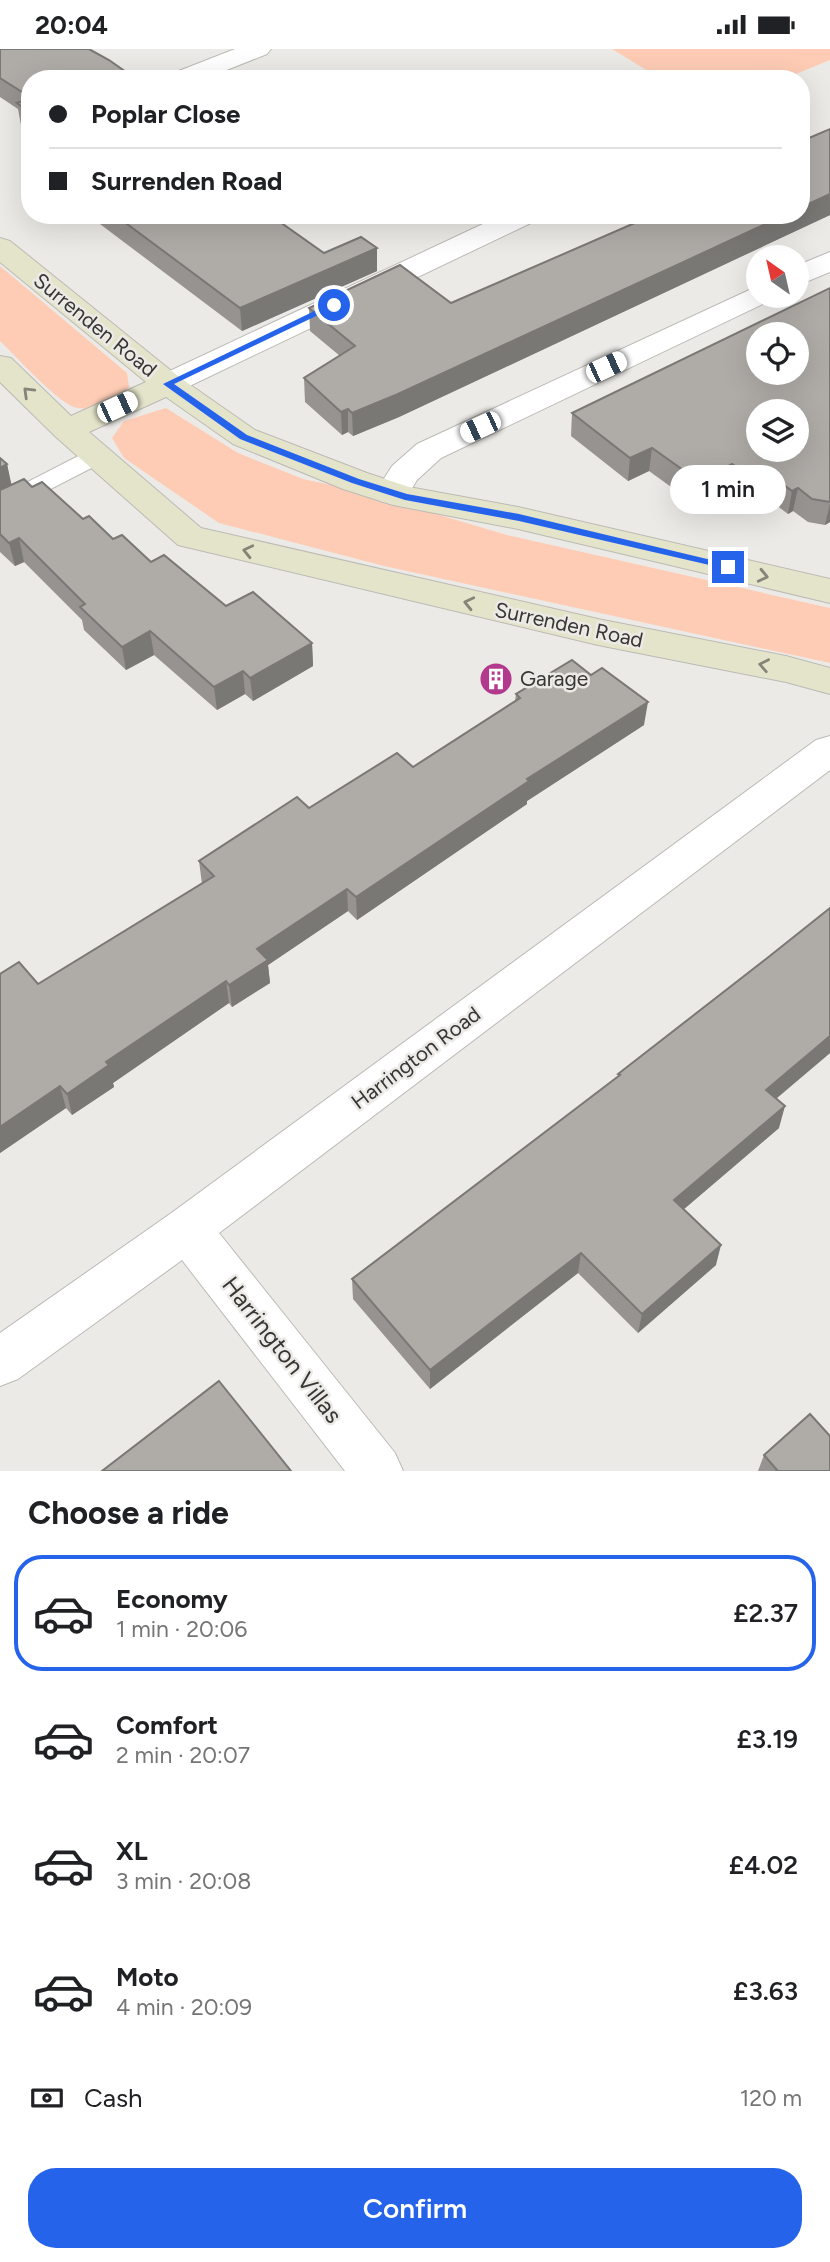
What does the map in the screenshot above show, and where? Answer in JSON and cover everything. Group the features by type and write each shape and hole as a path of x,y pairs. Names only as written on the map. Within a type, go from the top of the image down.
{"street":[{"path":"199,70 238,52"},
{"path":"67,430 506,224"},
{"name":"Surrenden Road","path":"0,247 168,384 244,437 392,493 529,520 830,591"},
{"path":"809,271 830,261"},
{"path":"392,493 404,473 429,451 746,301"},
{"name":"Surrenden Road","path":"0,365 67,430 190,537 558,623 786,669 830,681"},
{"name":"Harrington Road","path":"0,1362 187,1229 830,750"},
{"name":"Harrington Villas","path":"187,1229 377,1471"}],"lane":[{"path":"0,507 96,455"}],"shaded area":[{"path":"612,49 830,49 830,60 806,70 646,70"},
{"path":"0,266 127,373 129,387 104,404 82,408 66,403 47,387 0,341"},
{"path":"166,408 238,453 303,479 355,490 507,535 830,608 830,663 384,566 219,523 124,458 112,438 124,421"}],"building":[{"path":"0,49 89,49 123,70 21,70 21,91 0,78"},
{"path":"830,129 830,194 810,203 810,138"},
{"path":"127,224 283,224 324,253 361,237 377,248 240,308"},
{"path":"632,224 766,224 352,413 348,409 341,412 304,378 355,346 309,308 400,265 451,303"},
{"path":"830,288 830,502 812,499 798,488 792,491 780,482 767,489 732,464 700,482 652,448 630,458 572,413 746,329 746,385 809,385 809,322 760,322 789,308 809,308 809,298"},
{"path":"0,458 7,464 0,468"},
{"path":"24,479 32,487 42,482 83,519 89,516 113,539 122,535 151,562 164,555 226,606 253,592 312,643 250,678 243,671 214,687 150,631 122,647 80,607 85,604 19,538 9,543 0,534 0,490"},
{"path":"572,660 591,675 602,668 648,702 527,779 529,781 356,897 347,889 257,949 268,960 229,985 226,981 106,1062 109,1065 67,1094 60,1086 0,1127 0,974 19,962 38,984 214,876 199,861 297,797 309,808 397,753 413,767 520,698 516,694"},
{"path":"830,908 830,1036 766,1090 785,1106 674,1200 721,1245 642,1314 581,1253 430,1370 352,1279 620,1075 618,1074"},
{"path":"219,1381 291,1471 102,1471"},
{"path":"810,1414 830,1436 830,1471 776,1471 764,1455"}],"place":[{"name":"Garage","path":"496,679"}],"route":[{"path":"334,305 168,384 244,437 355,481 405,497 519,518 728,567"}]}
